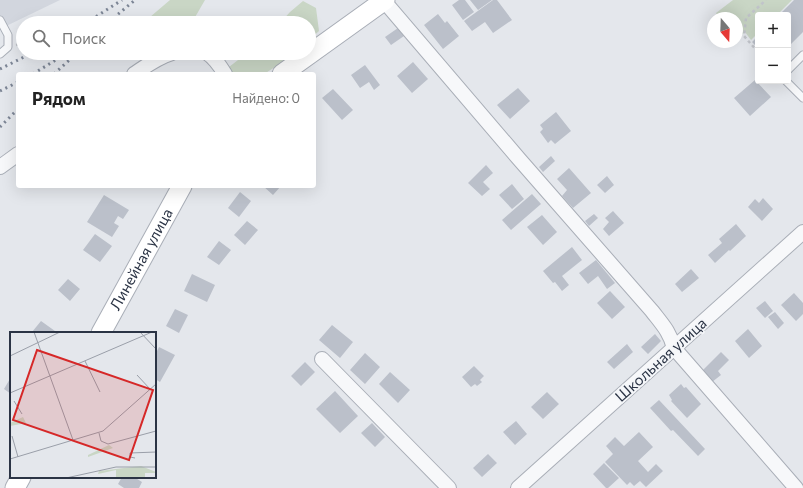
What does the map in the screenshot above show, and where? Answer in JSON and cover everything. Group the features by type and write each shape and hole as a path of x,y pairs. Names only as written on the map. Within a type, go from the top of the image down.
{"main road":[{"path":"316,50 385,0"},
{"path":"285,72 301,60"},
{"name":"Линейная улица","path":"101,332 181,188"}],"street":[{"path":"385,0 519,159 652,311 667,330 674,348 796,488"},
{"path":"137,72 155,60"},
{"path":"216,60 224,72"},
{"path":"0,166 16,155"},
{"name":"Школьная улица","path":"518,488 803,232"},
{"path":"322,359 449,488"}],"lane":[{"path":"0,20 8,35 8,48 0,54"},
{"path":"791,67 803,55"},
{"path":"789,84 803,98"}],"path":[{"path":"755,49 744,36 746,18 766,0"}],"shaded area":[{"path":"0,0 60,0 27,16 16,16 16,21 0,29"}],"green space":[{"path":"170,0 205,0 196,16 151,16"},
{"path":"733,0 792,0 780,12 755,12 755,36 751,40 745,32 743,34 743,12 717,12"},
{"path":"303,1 316,8 319,31 316,34 316,16 286,16"},
{"path":"238,60 286,60 267,72 230,72 229,67"}],"building":[{"path":"459,0 465,0 474,12 463,20 452,5"},
{"path":"470,0 492,0 478,10"},
{"path":"493,0 497,0 512,20 493,33 485,22 472,31 464,21"},
{"path":"794,0 803,0 803,32 791,44 791,12 782,12"},
{"path":"438,14 445,23 447,21 459,36 443,49 424,25"},
{"path":"398,28 404,36 391,45 385,37"},
{"path":"413,62 428,79 412,93 397,76"},
{"path":"365,65 380,85 374,90 369,82 360,88 351,75"},
{"path":"755,80 755,84 759,84 771,97 750,116 734,98"},
{"path":"518,88 530,101 510,119 497,105"},
{"path":"333,89 353,110 342,120 322,98"},
{"path":"556,112 571,131 555,144 551,140 548,143 540,132 543,129 540,125"},
{"path":"551,156 555,161 543,172 539,167"},
{"path":"486,165 493,173 483,182 490,189 482,196 468,183"},
{"path":"569,168 591,193 573,208 562,196 567,190 557,179"},
{"path":"607,176 614,185 605,193 597,185"},
{"path":"512,184 524,199 512,209 499,195"},
{"path":"265,188 279,188 273,195"},
{"path":"240,192 251,201 239,217 228,208"},
{"path":"532,194 541,204 511,230 502,220"},
{"path":"104,195 129,210 123,219 118,216 114,223 119,226 112,237 87,222"},
{"path":"763,198 773,209 762,221 748,207 755,199 759,203"},
{"path":"613,211 624,223 609,236 603,229 609,222 605,218"},
{"path":"594,214 598,218 589,226 585,221"},
{"path":"542,215 557,232 543,245 527,227"},
{"path":"247,221 258,230 245,245 234,235"},
{"path":"736,224 746,236 715,263 708,255 722,243 719,239"},
{"path":"95,234 112,246 100,262 83,250"},
{"path":"219,241 231,250 219,265 207,257"},
{"path":"572,247 582,260 562,276 569,285 562,291 543,271"},
{"path":"596,260 615,283 607,289 598,276 588,284 579,273"},
{"path":"691,269 699,278 682,292 675,284"},
{"path":"192,274 215,285 207,302 184,291"},
{"path":"68,279 80,289 70,301 58,290"},
{"path":"610,291 625,307 612,319 597,303"},
{"path":"794,293 803,303 803,314 796,321 781,305"},
{"path":"765,301 773,311 765,318 756,308"},
{"path":"175,309 188,315 179,333 166,326"},
{"path":"775,312 784,323 778,329 768,317"},
{"path":"41,321 55,331 54,332 32,332"},
{"path":"332,325 353,342 340,358 319,340"},
{"path":"748,329 762,346 749,358 735,341"},
{"path":"655,334 661,341 648,354 641,347"},
{"path":"627,344 633,352 614,369 607,362"},
{"path":"159,347 175,355 160,382 156,380 156,353"},
{"path":"721,352 729,360 718,371 721,375 712,382 702,371"},
{"path":"365,353 380,367 365,384 350,370"},
{"path":"305,362 315,372 301,386 291,376"},
{"path":"474,366 484,376 480,380 482,382 477,386 475,384 471,387 462,377"},
{"path":"390,372 410,390 398,403 379,384"},
{"path":"10,379 10,393 4,389"},
{"path":"681,384 684,388 686,387 701,404 687,418 671,401 672,400 669,395"},
{"path":"335,391 358,416 340,433 316,409"},
{"path":"547,392 559,404 543,419 531,407"},
{"path":"659,400 705,449 698,456 673,430 671,431 650,408"},
{"path":"516,421 527,434 515,445 503,432"},
{"path":"372,423 385,437 375,447 361,433"},
{"path":"639,432 653,447 638,461 648,472 656,464 663,471 646,487 640,481 634,486 630,482 627,485 605,462 613,454 606,446 615,437 624,446"},
{"path":"488,454 497,463 482,477 473,468"},
{"path":"604,463 619,478 608,488 606,488 593,474"},
{"path":"121,478 136,478 142,482 139,488 124,488 118,484"}],"railway":[{"path":"97,16 122,0"},
{"path":"116,16 135,0"},
{"path":"0,69 18,60"},
{"path":"36,72 56,60"},
{"path":"56,72 69,60"},
{"path":"0,91 16,83"},
{"path":"0,127 16,111"}]}
